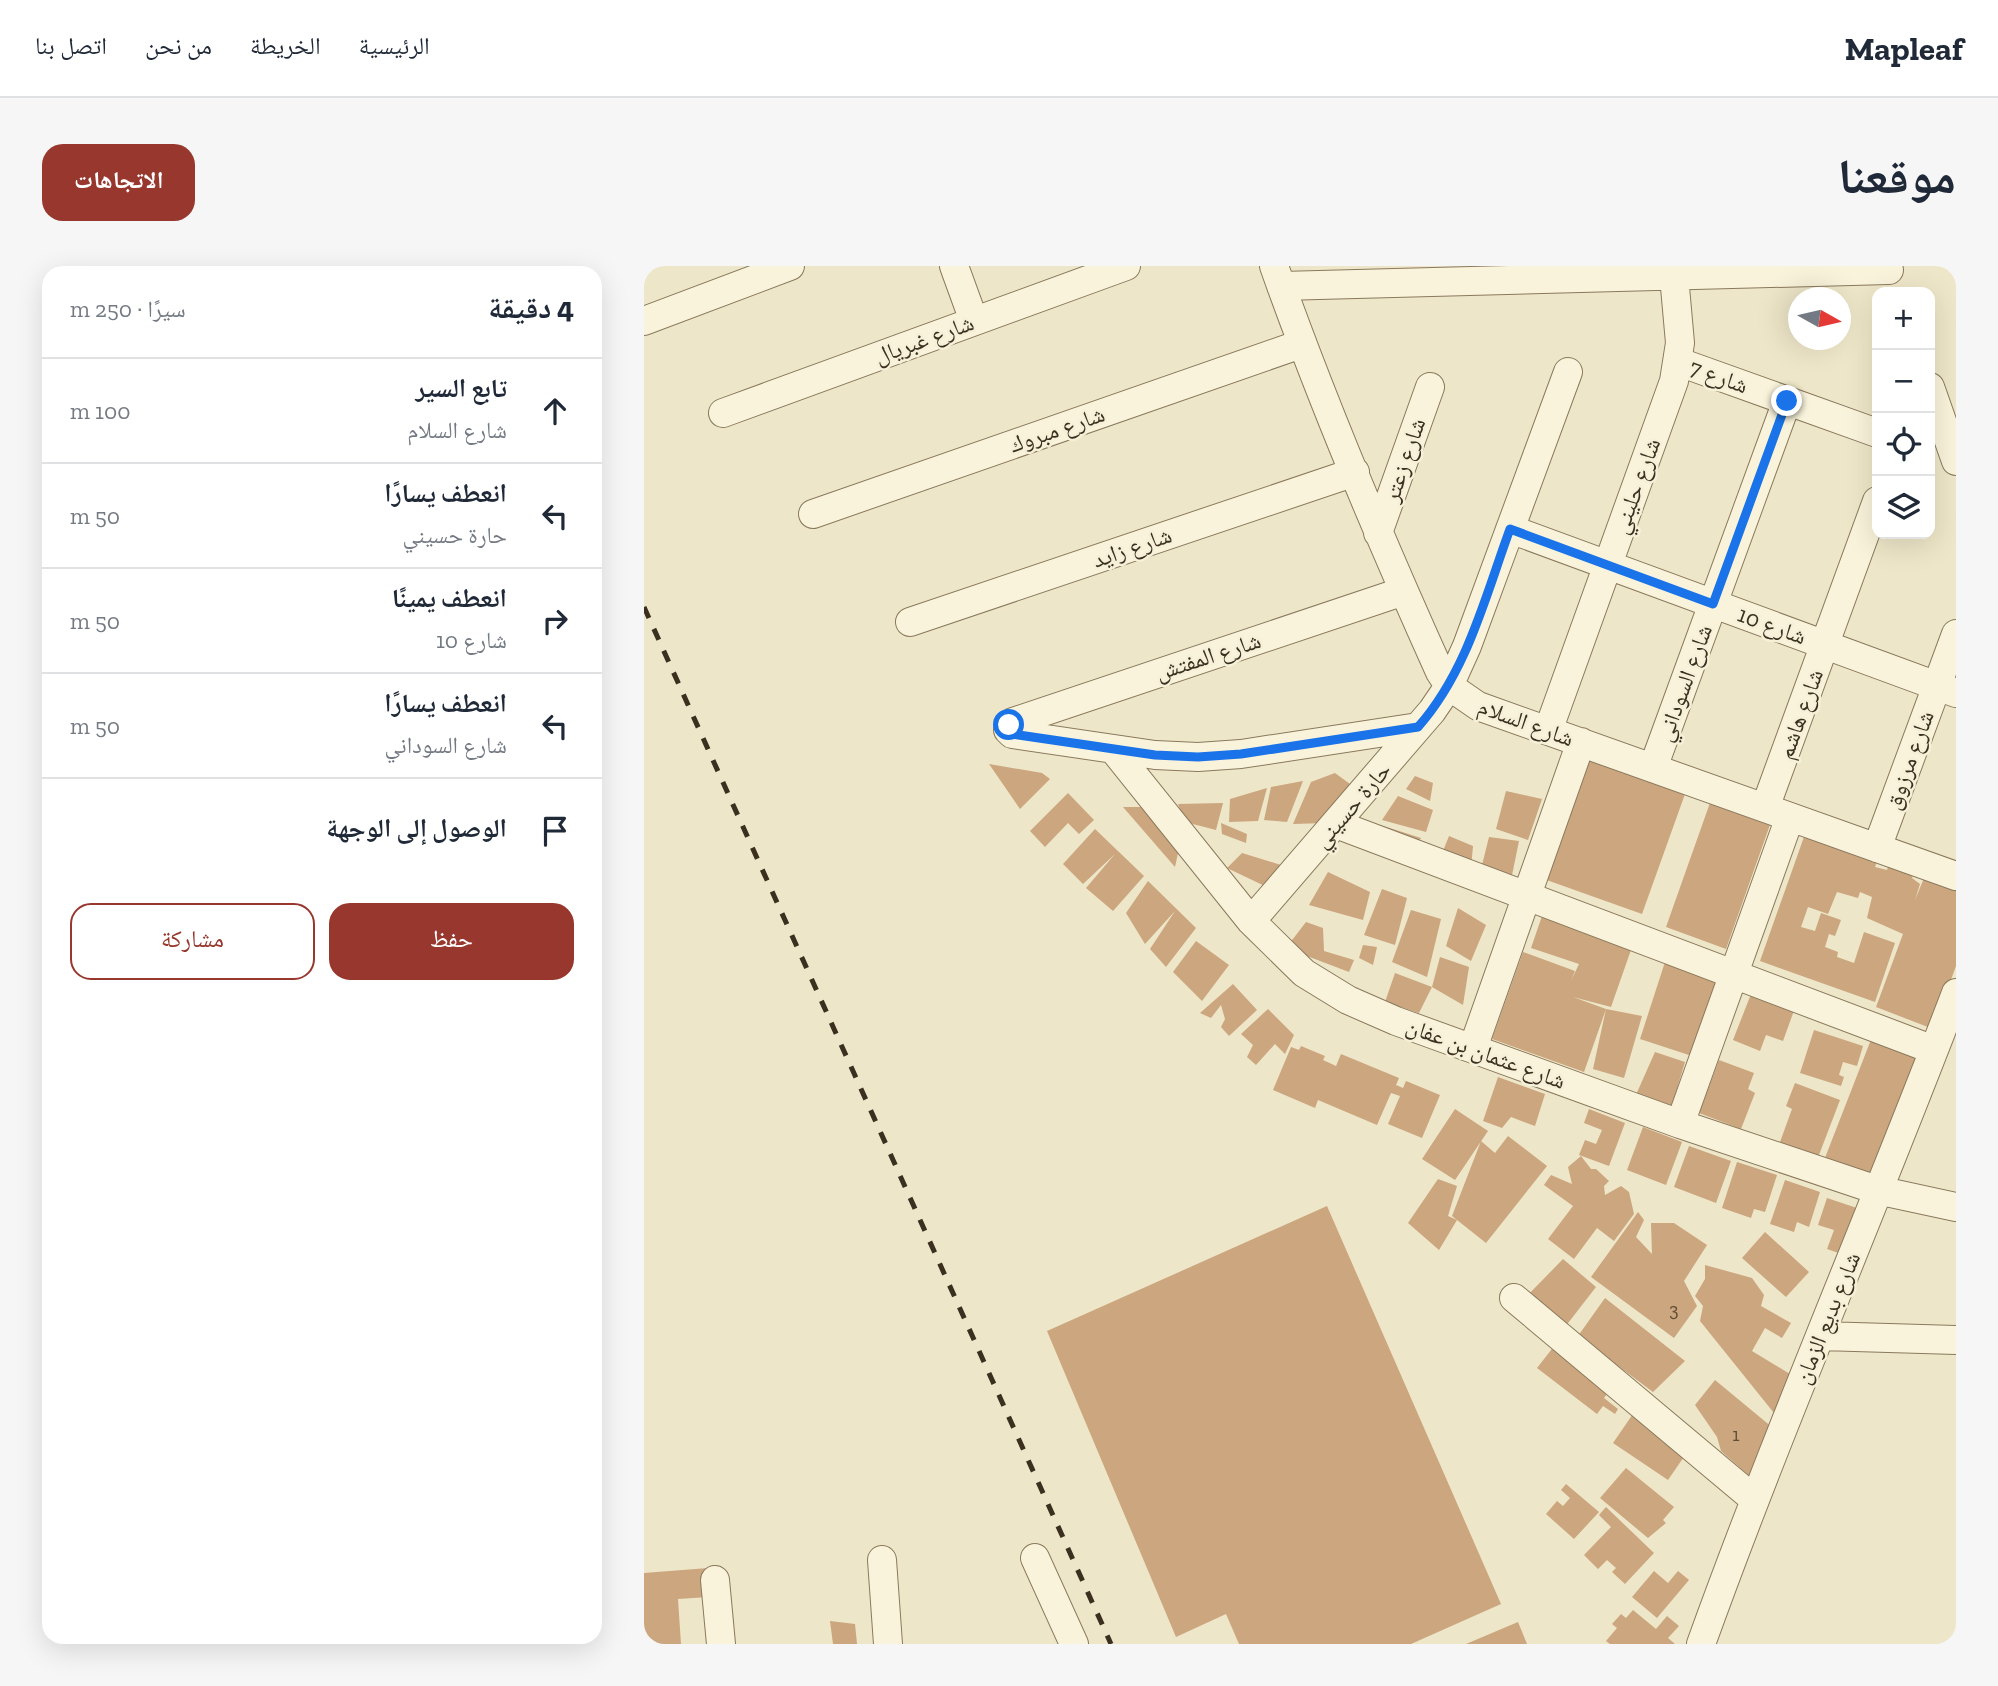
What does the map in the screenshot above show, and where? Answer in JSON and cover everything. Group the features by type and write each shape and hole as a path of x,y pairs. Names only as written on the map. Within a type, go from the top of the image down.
{"street":[{"path":"644,321 790,266"},
{"path":"954,266 974,321"},
{"name":"شارع غبريال","path":"723,413 1126,266"},
{"path":"1278,276 1891,276"},
{"name":"شارع السلام","path":"1278,276 1301,344 1378,533 1440,673 1449,686 1478,706 1956,876"},
{"name":"شارع حليني","path":"1548,731 1679,362 1675,276"},
{"name":"شارع مبروك","path":"813,514 1301,344"},
{"name":"شارع 7","path":"1679,362 1872,431"},
{"name":"حارة حسيني","path":"1251,921 1418,727 1449,686 1568,372"},
{"name":"شارع زعتر","path":"1378,533 1430,387"},
{"name":"شارع السوداني","path":"1653,768 1787,401"},
{"path":"1935,401 1956,461"},
{"name":"شارع زايد","path":"910,622 1355,472"},
{"name":"شارع هاشم","path":"1680,1124 1734,975 1825,645 1872,515"},
{"name":"شارع 10","path":"1510,529 1946,690"},
{"name":"شارع المفتش","path":"1113,749 1012,734 1008,730 1013,722 1404,591"},
{"name":"شارع مرزوق","path":"1877,848 1946,690 1956,634"},
{"path":"1113,749 1177,756 1241,754 1418,727"},
{"path":"1473,1048 1581,742"},
{"name":"شارع عثمان بن عفان","path":"1113,749 1251,921 1304,973 1325,987 1372,1012 1680,1124 1877,1190 1956,1207"},
{"path":"1336,824 1734,975 1940,1059"},
{"name":"شارع بديع الزمان","path":"1701,1644 1754,1499 1877,1190 1940,1059 1956,993"},
{"path":"1514,1298 1754,1499"},
{"path":"1821,1336 1956,1340"},
{"path":"1035,1558 1074,1644"},
{"path":"881,1560 888,1644"},
{"path":"715,1580 721,1644"}],"building":[{"path":"1584,757 1685,794 1642,914 1541,878"},
{"path":"989,764 1042,773 1050,779 1020,809"},
{"path":"1335,773 1350,784 1325,823 1293,824 1311,782"},
{"path":"1415,776 1433,783 1430,801 1406,789"},
{"path":"1303,781 1287,822 1264,820 1271,787"},
{"path":"1267,788 1258,821 1229,822 1230,799"},
{"path":"1506,791 1542,799 1528,840 1496,829"},
{"path":"1068,793 1094,820 1079,834 1068,823 1045,847 1030,831"},
{"path":"1398,796 1433,810 1426,832 1382,820"},
{"path":"1711,800 1771,822 1726,949 1666,927"},
{"path":"1223,803 1216,830 1185,822 1178,804"},
{"path":"1123,807 1154,807 1180,844 1175,867"},
{"path":"1221,823 1247,834 1246,843 1222,834"},
{"path":"1374,823 1421,838 1415,847 1369,830"},
{"path":"1095,829 1144,876 1113,911 1086,888 1115,854 1083,884 1063,864"},
{"path":"1805,834 1877,861 1875,867 1887,870 1889,864 1914,873 1912,878 1920,884 1915,900 1924,878 1956,890 1956,966 1933,1029 1876,1007 1903,934 1867,918 1872,897 1860,892 1858,898 1837,892 1828,914 1808,907 1801,927 1815,931 1821,913 1841,920 1835,936 1829,934 1825,947 1838,952 1837,957 1854,963 1864,932 1895,943 1875,1002 1760,961"},
{"path":"1449,836 1473,846 1471,868 1441,856"},
{"path":"1489,837 1519,841 1510,885 1480,873"},
{"path":"1242,853 1281,865 1271,889 1227,868"},
{"path":"1328,872 1370,892 1363,920 1309,905"},
{"path":"1148,881 1196,928 1166,967 1150,949 1175,911 1145,944 1126,913"},
{"path":"1382,889 1407,898 1395,945 1364,935"},
{"path":"1458,908 1486,925 1471,961 1446,946"},
{"path":"1411,910 1441,919 1427,977 1392,962"},
{"path":"1542,916 1632,947 1611,1007 1573,997 1606,1009 1584,1072 1492,1039 1523,952 1575,971 1571,981 1579,964 1531,948"},
{"path":"1306,922 1323,928 1324,951 1354,960 1349,972 1286,948"},
{"path":"1196,941 1229,965 1202,1001 1173,972"},
{"path":"1363,945 1377,947 1373,965 1359,958"},
{"path":"1440,957 1469,967 1463,1005 1432,987"},
{"path":"1665,962 1717,979 1692,1056 1640,1039"},
{"path":"1395,973 1432,987 1419,1013 1385,1002"},
{"path":"1233,984 1257,1010 1229,1036 1221,1027 1225,1019 1221,1005 1211,1018 1200,1013"},
{"path":"1753,989 1796,1005 1783,1041 1766,1035 1760,1051 1733,1040"},
{"path":"1268,1009 1294,1035 1285,1054 1275,1044 1256,1065 1247,1057 1253,1045 1241,1034"},
{"path":"1606,1009 1642,1016 1624,1078 1593,1069"},
{"path":"1814,1030 1863,1046 1857,1066 1843,1062 1839,1075 1844,1077 1841,1086 1800,1073"},
{"path":"1872,1037 1925,1058 1875,1184 1823,1163"},
{"path":"1301,1046 1325,1056 1323,1060 1336,1066 1341,1054 1399,1078 1396,1085 1403,1088 1406,1081 1440,1095 1422,1138 1388,1124 1400,1096 1391,1093 1377,1125 1318,1100 1315,1108 1273,1090 1291,1047 1299,1050"},
{"path":"1655,1052 1685,1062 1669,1115 1635,1097"},
{"path":"1719,1060 1754,1073 1748,1089 1755,1093 1741,1129 1699,1113"},
{"path":"1498,1077 1545,1094 1535,1126 1511,1117 1502,1128 1483,1121"},
{"path":"1795,1083 1840,1100 1814,1168 1776,1153 1792,1109 1786,1106"},
{"path":"1455,1109 1488,1131 1455,1180 1422,1159"},
{"path":"1589,1109 1625,1123 1609,1166 1579,1155 1585,1140 1596,1144 1602,1130 1584,1123"},
{"path":"1643,1127 1682,1142 1666,1185 1627,1170"},
{"path":"1508,1136 1547,1166 1486,1243 1452,1216 1481,1141 1495,1153"},
{"path":"1689,1146 1731,1161 1716,1203 1674,1187"},
{"path":"1581,1156 1591,1169 1596,1169 1609,1181 1604,1186 1605,1195 1621,1186 1629,1192 1634,1214 1614,1241 1597,1228 1574,1259 1548,1239 1573,1206 1544,1185 1551,1175 1572,1184 1568,1167"},
{"path":"1737,1162 1777,1175 1765,1212 1754,1209 1751,1218 1722,1208"},
{"path":"1438,1179 1457,1186 1448,1216 1457,1220 1439,1250 1408,1223"},
{"path":"1785,1180 1820,1192 1809,1227 1797,1222 1794,1232 1770,1224"},
{"path":"1827,1198 1863,1210 1847,1256 1827,1249 1834,1230 1818,1225"},
{"path":"1327,1206 1501,1604 1411,1644 1239,1644 1226,1614 1176,1637 1047,1331"},
{"path":"1638,1212 1644,1220 1636,1237 1652,1254 1651,1223 1674,1223 1707,1245 1684,1281 1697,1306 1674,1338 1591,1277"},
{"path":"1765,1232 1809,1272 1786,1297 1742,1258"},
{"path":"1563,1259 1596,1287 1565,1327 1526,1297"},
{"path":"1705,1265 1752,1278 1764,1295 1761,1306 1791,1323 1782,1338 1765,1328 1752,1351 1800,1380 1778,1418 1700,1321 1703,1306 1695,1296 1705,1279"},
{"path":"1605,1298 1685,1361 1653,1392 1578,1336"},
{"path":"1555,1345 1619,1377 1604,1398 1618,1409 1615,1414 1603,1406 1597,1414 1537,1368"},
{"path":"1715,1380 1785,1438 1752,1478 1721,1451 1717,1437 1695,1405"},
{"path":"1635,1411 1690,1448 1668,1480 1613,1443"},
{"path":"1626,1468 1674,1507 1663,1520 1666,1523 1648,1538 1600,1498"},
{"path":"1566,1484 1599,1512 1574,1539 1546,1514 1557,1501 1563,1506 1570,1498 1561,1490"},
{"path":"1606,1507 1654,1553 1625,1584 1612,1572 1616,1568 1607,1560 1598,1569 1584,1555 1611,1527 1599,1515"},
{"path":"721,1567 723,1596 678,1599 681,1644 644,1644 644,1573"},
{"path":"1654,1571 1668,1583 1678,1571 1689,1580 1657,1618 1632,1597"},
{"path":"1633,1610 1656,1629 1667,1616 1679,1626 1668,1638 1675,1644 1610,1644 1606,1641 1617,1628 1612,1624 1621,1614 1626,1618"},
{"path":"830,1621 855,1624 857,1644 833,1644"},
{"path":"1518,1622 1527,1644 1466,1644"}],"railway":[{"path":"644,607 1111,1644"}],"route":[{"path":"1009,725 1008,730 1012,734 1155,755 1198,757 1241,754 1418,727 1449,686 1459,666 1510,529 1713,604 1787,401"}]}
